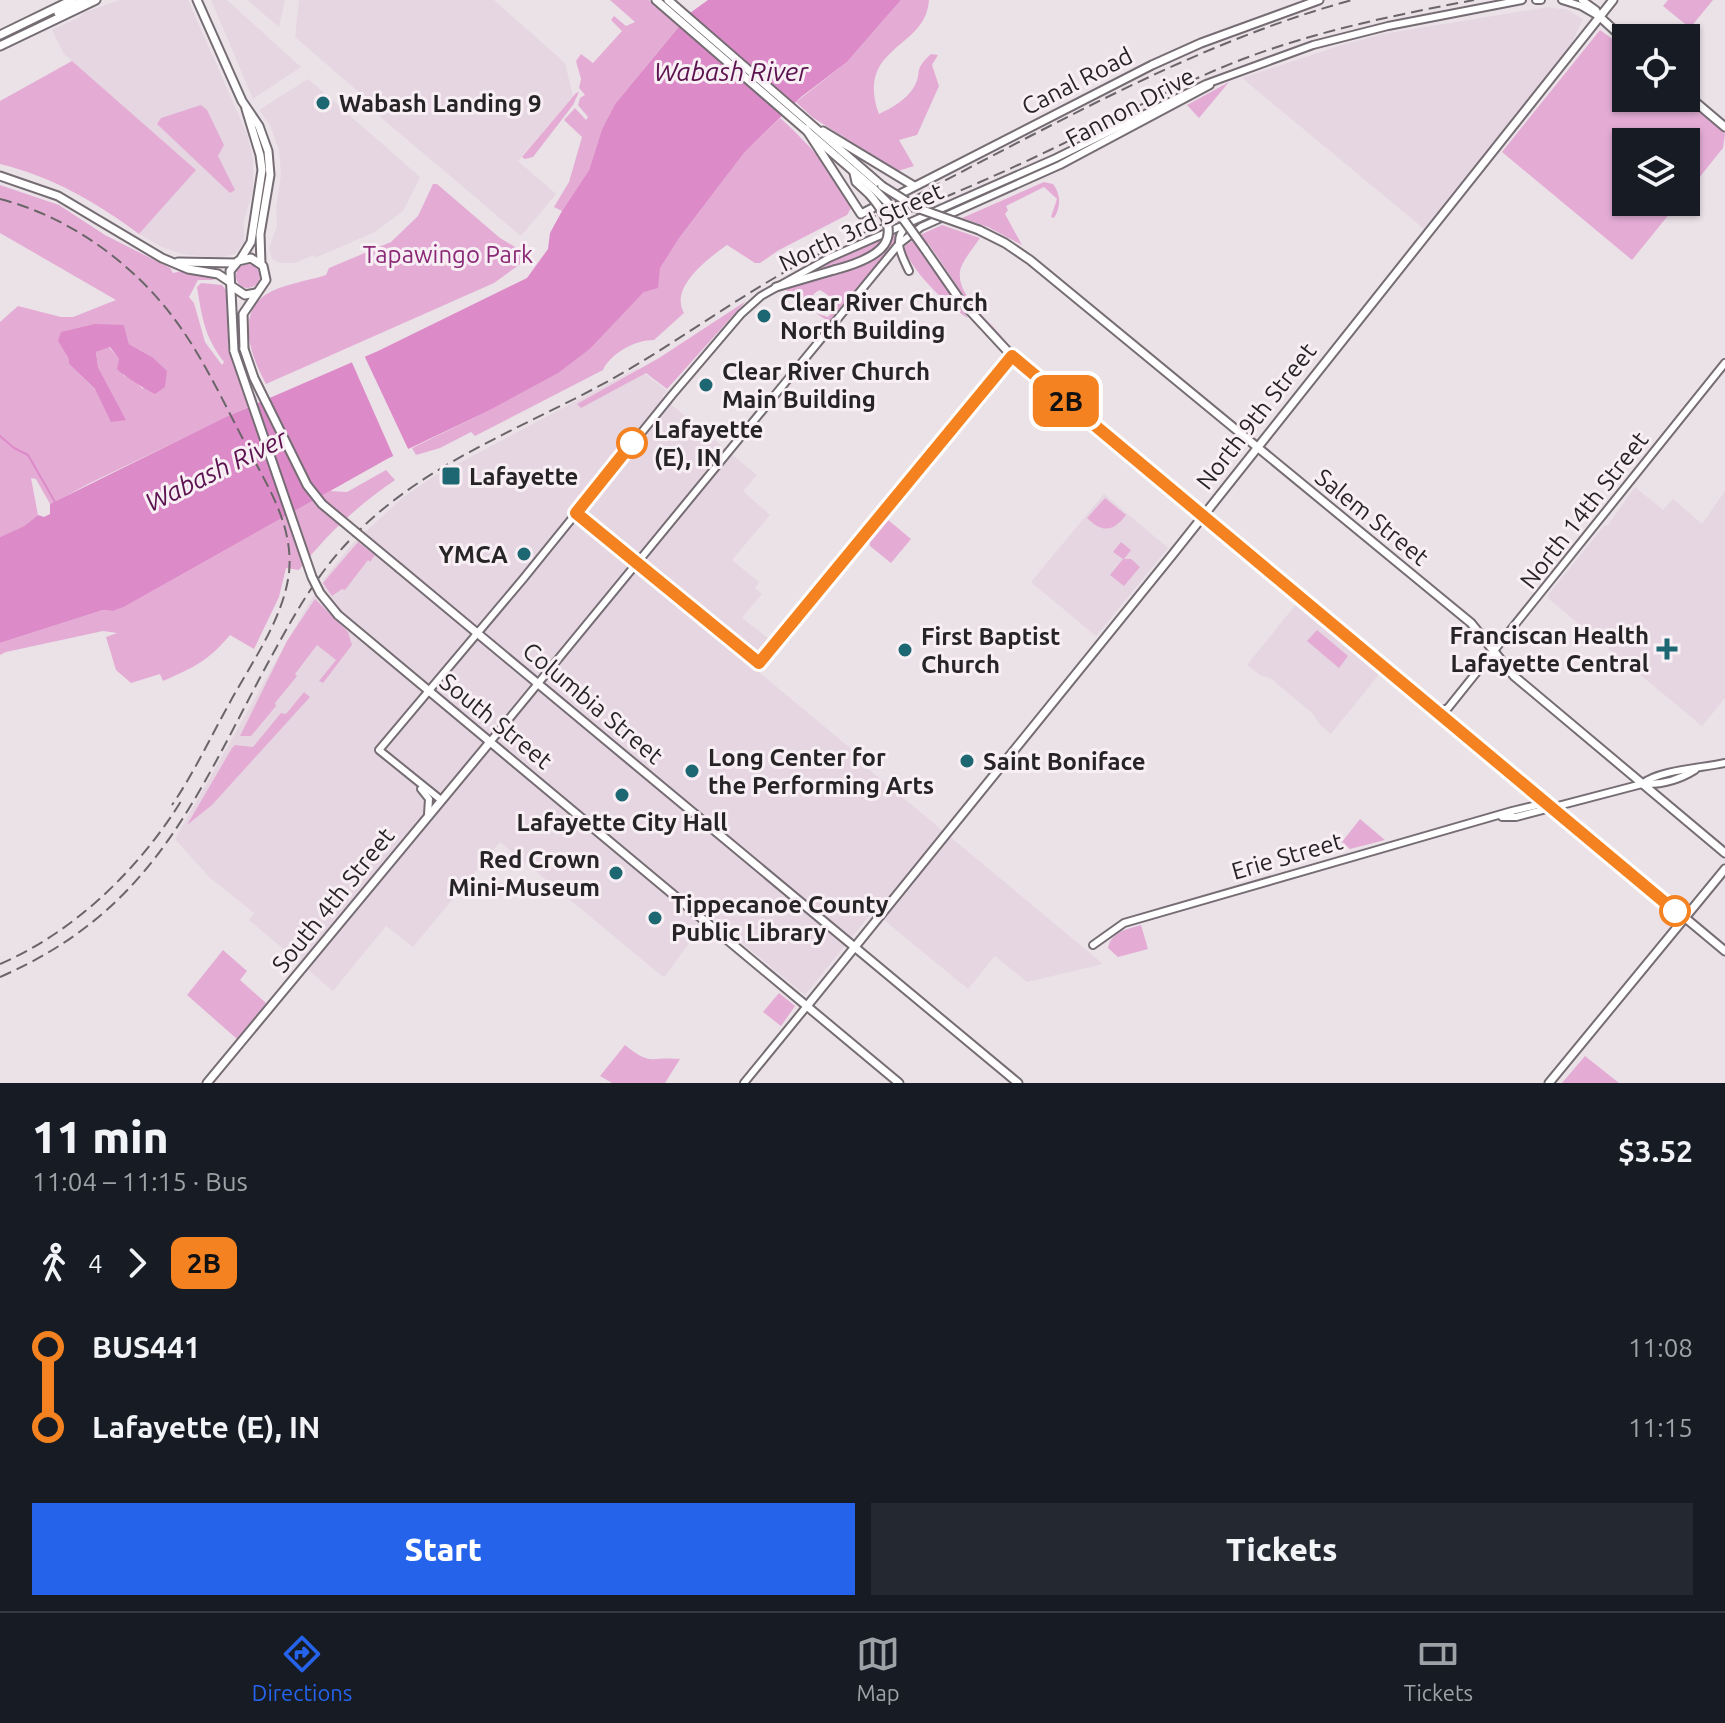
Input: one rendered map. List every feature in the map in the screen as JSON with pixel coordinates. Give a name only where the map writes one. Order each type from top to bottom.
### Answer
[{"type":"main road","points":[[0,35],[72,0]]},
{"type":"main road","points":[[56,19],[58,13],[84,0]]},
{"type":"main road","points":[[0,46],[96,0]]},
{"type":"main road","points":[[200,0],[246,109],[260,155],[262,181],[251,242],[230,271],[231,284]]},
{"type":"main road","points":[[656,0],[809,127],[901,216],[960,300],[1004,349],[1725,951]]},
{"type":"main road","points":[[668,0],[798,114],[853,171],[856,182],[875,190],[887,222],[883,245],[868,260],[776,287]]},
{"type":"main road","name":"Canal Road","points":[[820,138],[861,214],[1152,65],[1201,43],[1319,0]]},
{"type":"main road","name":"North 9th Street","points":[[807,1006],[1613,0]]},
{"type":"main road","points":[[1600,17],[1612,28]]},
{"type":"main road","points":[[1700,106],[1725,127]]},
{"type":"main road","points":[[0,176],[58,196],[149,252],[188,269],[218,274],[241,293],[256,293],[266,280],[261,264],[260,234],[270,164],[262,133],[246,109]]},
{"type":"main road","points":[[820,138],[914,186]]},
{"type":"main road","name":"Salem Street","points":[[875,190],[979,230],[1030,260],[1471,623],[1514,676],[1725,853]]},
{"type":"main road","points":[[176,262],[251,258],[261,264]]},
{"type":"main road","name":"South Street","points":[[231,284],[234,351],[312,577],[320,593],[338,615],[899,1083]]},
{"type":"main road","name":"Columbia Street","points":[[256,293],[243,314],[244,349],[254,378],[307,485],[329,509],[1018,1083]]},
{"type":"main road","name":"South 4th Street","points":[[207,1083],[490,742]]},
{"type":"main road","points":[[1549,1083],[1725,869]]},
{"type":"street","name":"Fannon Drive","points":[[1058,162],[1216,81],[1258,63],[1388,26],[1522,0]]},
{"type":"street","points":[[1562,0],[1600,17]]},
{"type":"street","points":[[1582,0],[1600,17]]},
{"type":"street","points":[[490,742],[899,244],[921,227],[1058,162]]},
{"type":"street","name":"North 3rd Street","points":[[415,779],[379,750],[750,304],[829,258],[1058,162]]},
{"type":"street","points":[[909,271],[899,244],[901,231],[912,222]]},
{"type":"street","name":"North 14th Street","points":[[1438,712],[1448,708],[1495,651],[1725,363]]},
{"type":"street","name":"Erie Street","points":[[1093,945],[1124,923],[1250,885],[1537,805],[1553,807],[1642,784],[1648,778],[1725,763]]},
{"type":"street","points":[[415,779],[441,800]]},
{"type":"street","points":[[415,779],[429,799],[426,818]]},
{"type":"street","points":[[744,1083],[807,1006]]},
{"type":"shaded area","points":[[119,0],[188,0],[247,134],[253,159],[253,191],[244,220],[244,242],[235,254],[218,258],[183,254],[139,234],[196,170],[64,54],[52,30],[83,13]]},
{"type":"shaded area","points":[[211,0],[227,0],[301,67],[253,99]]},
{"type":"shaded area","points":[[247,0],[285,0],[279,27]]},
{"type":"shaded area","points":[[299,0],[494,0],[565,63],[573,96],[518,161],[556,194],[521,236],[364,103],[361,94],[295,37]]},
{"type":"shaded area","points":[[1548,7],[1568,10],[1583,19],[1569,49],[1424,229],[1242,78],[1383,34]]},
{"type":"shaded area","points":[[308,79],[420,177],[403,211],[375,232],[315,258],[314,255],[295,263],[280,263],[272,259],[269,248],[277,226],[281,174],[279,150],[270,125],[259,110]]},
{"type":"shaded area","points":[[638,368],[667,391],[662,397],[757,475],[743,491],[770,515],[732,560],[759,582],[755,588],[762,594],[742,618],[769,639],[749,664],[868,763],[866,767],[1103,964],[1027,982],[995,956],[968,989],[873,911],[805,995],[709,916],[662,976],[500,842],[413,947],[386,926],[333,991],[249,920],[254,913],[209,877],[175,839],[305,610],[352,544],[402,498],[433,477]]},
{"type":"shaded area","name":"Franciscan Health Lafayette Central","points":[[1635,487],[1663,510],[1673,499],[1702,524],[1725,491],[1725,698],[1702,726],[1549,599],[1548,595],[1608,525]]},
{"type":"shaded area","points":[[1104,494],[1168,548],[1096,636],[1031,582]]},
{"type":"shaded area","points":[[1297,603],[1380,673],[1331,734],[1313,714],[1270,678],[1247,665]]},
{"type":"green space","points":[[610,0],[649,0],[679,26],[615,104],[602,129],[589,170],[562,211],[554,207],[569,182],[582,137],[564,120],[575,108],[586,120],[588,117],[578,105],[585,95],[579,88],[581,79],[576,61],[581,54],[593,63],[622,31],[611,20],[614,16],[626,26],[635,22]]},
{"type":"green space","points":[[901,0],[929,0],[925,16],[917,29],[883,61],[876,74],[874,91],[879,114],[899,103],[911,91],[922,64],[931,54],[938,55],[932,65],[939,86],[917,135],[899,140],[914,166],[898,171],[812,117],[796,102],[847,62]]},
{"type":"green space","points":[[1668,0],[1713,0],[1693,24],[1685,24],[1663,6]]},
{"type":"green space","points":[[1600,30],[1612,39],[1612,112],[1700,110],[1725,134],[1723,148],[1700,177],[1700,128],[1612,128],[1612,216],[1668,216],[1632,260],[1502,152]]},
{"type":"green space","points":[[72,61],[196,170],[139,234],[73,192],[38,176],[0,164],[0,101]]},
{"type":"green space","points":[[1229,82],[1199,118],[1187,105]]},
{"type":"green space","points":[[579,92],[573,105],[533,157],[522,157],[576,93]]},
{"type":"green space","points":[[201,105],[207,110],[224,145],[218,156],[235,190],[230,193],[157,124],[161,118]]},
{"type":"green space","points":[[780,118],[830,171],[851,208],[847,215],[760,263],[727,245],[686,283],[681,303],[684,313],[654,340],[624,349],[603,370],[475,436],[471,432],[440,448],[416,455],[412,448],[486,412],[591,348],[644,292],[680,237],[744,153]]},
{"type":"green space","points":[[1044,182],[1053,184],[1058,192],[1059,205],[1054,218],[1051,217],[1057,199],[1044,187],[1006,206],[1008,210],[1005,214],[1022,245],[988,227],[962,218]]},
{"type":"green space","name":"Tapawingo Park","points":[[433,184],[437,184],[500,238],[527,254],[523,262],[494,283],[266,384],[249,338],[248,326],[256,304],[272,291],[326,275],[329,268],[391,242],[418,216]]},
{"type":"green space","points":[[0,185],[59,205],[105,235],[170,268],[173,273],[182,271],[215,277],[213,280],[198,280],[189,297],[194,303],[205,342],[222,365],[224,362],[205,326],[197,287],[201,283],[222,285],[228,293],[228,345],[248,407],[50,504],[36,479],[31,478],[38,515],[24,526],[0,537],[0,322],[18,306],[73,317],[116,300],[0,233]],"holes":[[[124,325],[129,344],[152,357],[143,389],[132,378],[124,376],[119,359],[109,347],[96,352],[98,367],[125,419],[69,364],[68,357]]]},
{"type":"green space","points":[[942,225],[980,238],[962,265],[962,286],[976,308],[1007,344],[976,314],[928,243],[919,249],[968,318],[932,288],[908,258],[905,246]]},
{"type":"green space","points":[[896,234],[895,243],[830,320],[816,313],[828,317],[837,306],[837,301],[820,290],[807,306],[786,290],[786,287],[846,271],[843,263],[811,270]]},
{"type":"green space","points":[[248,264],[256,268],[260,276],[256,284],[248,288],[240,284],[236,276],[240,268]]},
{"type":"green space","points":[[746,301],[667,389],[646,373],[581,408],[577,404],[659,358]]},
{"type":"green space","points":[[386,470],[395,480],[343,521],[299,570],[286,568],[279,597],[254,649],[230,635],[208,657],[184,672],[163,681],[160,674],[131,683],[116,670],[106,637],[117,633],[103,631],[0,655],[0,643],[103,610],[113,611],[124,607],[330,491],[347,492]]},
{"type":"green space","points":[[1105,498],[1126,515],[1117,525],[1103,528],[1087,518]]},
{"type":"green space","points":[[887,519],[911,539],[891,563],[870,546],[869,540]]},
{"type":"green space","points":[[358,542],[375,555],[345,590],[332,596],[323,583]]},
{"type":"green space","points":[[1121,542],[1131,550],[1124,559],[1131,559],[1140,567],[1124,586],[1110,575],[1123,559],[1113,552]]},
{"type":"green space","points":[[315,599],[348,632],[352,645],[323,683],[319,681],[336,660],[317,645],[275,703],[276,706],[251,736],[240,736],[287,641]]},
{"type":"green space","points":[[1317,630],[1348,656],[1339,668],[1307,641]]},
{"type":"green space","points":[[304,692],[310,697],[212,805],[187,825],[232,748],[235,745],[253,747],[281,713],[286,714]]},
{"type":"green space","points":[[1360,819],[1385,840],[1350,849],[1342,842]]},
{"type":"green space","points":[[1141,925],[1148,949],[1118,957],[1108,948],[1116,935]]},
{"type":"green space","points":[[223,950],[247,971],[240,980],[266,1003],[237,1039],[187,995]]},
{"type":"green space","points":[[779,993],[795,1006],[781,1026],[763,1012]]},
{"type":"green space","points":[[625,1045],[646,1058],[680,1059],[665,1083],[612,1083],[600,1076]]},
{"type":"green space","points":[[1585,1056],[1619,1083],[1562,1083]]},
{"type":"water","name":"Wabash River","points":[[708,0],[901,0],[847,62],[801,97],[744,153],[660,268],[658,288],[644,292],[591,348],[558,373],[486,412],[387,459],[124,607],[113,611],[103,610],[0,643],[0,537],[24,526],[38,515],[44,517],[50,514],[50,504],[226,417],[378,351],[527,278],[548,249],[550,233],[589,170],[602,129],[615,104],[690,13]]},
{"type":"water","points":[[95,324],[124,325],[129,344],[152,357],[167,371],[165,387],[155,394],[117,369],[119,359],[110,347],[96,352],[98,367],[126,420],[111,422],[95,389],[69,364],[58,341],[61,332]]},
{"type":"pier","points":[[363,353],[410,453],[395,460],[350,358]]},
{"type":"waterway","points":[[0,436],[28,455],[55,502]]},
{"type":"railway","points":[[865,221],[1164,70],[1226,43],[1352,0]]},
{"type":"railway","points":[[0,977],[51,951],[94,921],[130,887],[161,850],[188,810],[312,588],[348,542],[376,515],[439,469],[612,379],[805,261],[1018,165],[1185,83],[1299,40],[1474,0]]},
{"type":"railway","points":[[0,199],[54,219],[104,249],[166,308],[208,372],[283,521],[289,573],[280,608],[265,641],[172,805]]},
{"type":"railway","points":[[0,964],[54,934],[104,895],[147,849],[183,798]]},
{"type":"bus line","name":"2B","points":[[632,443],[576,513],[759,663],[1012,356],[1675,911]]},
{"type":"place","name":"Wabash Landing 9","points":[[323,103]]},
{"type":"place","name":"Clear River Church North Building","points":[[764,316]]},
{"type":"place","name":"Clear River Church Main Building","points":[[706,385]]},
{"type":"place","name":"Lafayette (E), IN","points":[[632,443]]},
{"type":"place","name":"Lafayette","points":[[451,476]]},
{"type":"place","name":"YMCA","points":[[524,554]]},
{"type":"place","name":"Franciscan Health Lafayette Central","points":[[1667,649]]},
{"type":"place","name":"First Baptist Church","points":[[905,650]]},
{"type":"place","name":"Saint Boniface","points":[[967,761]]},
{"type":"place","name":"Long Center for the Performing Arts","points":[[692,771]]},
{"type":"place","name":"Lafayette City Hall","points":[[622,795]]},
{"type":"place","name":"Red Crown Mini-Museum","points":[[616,873]]},
{"type":"place","name":"Tippecanoe County Public Library","points":[[655,918]]}]
